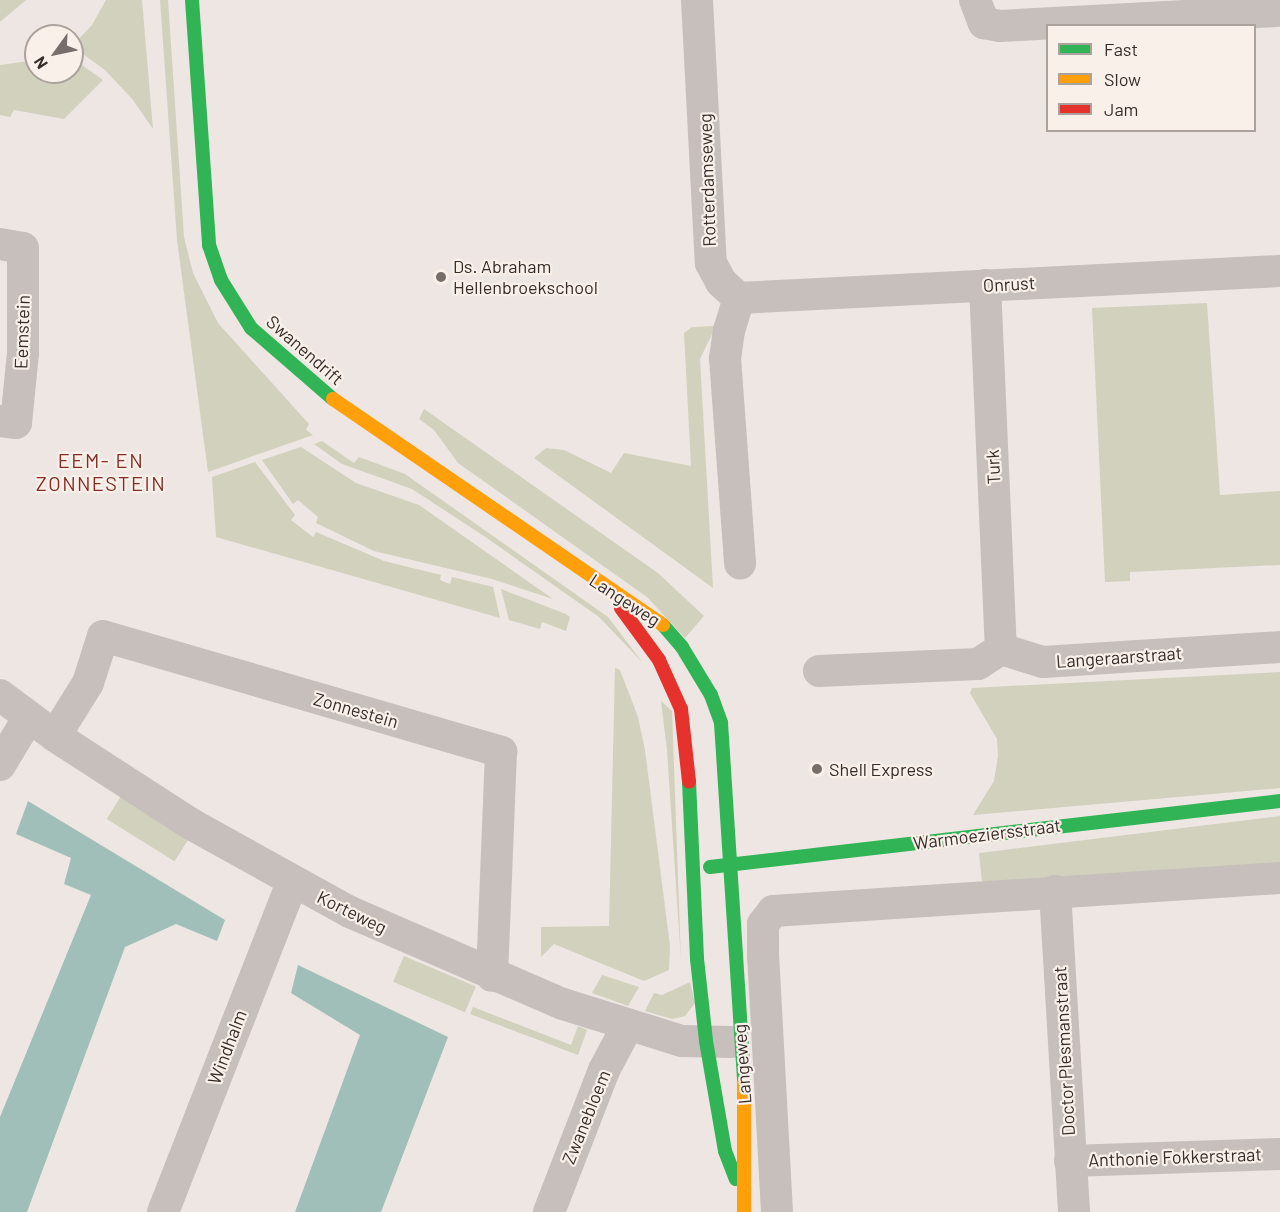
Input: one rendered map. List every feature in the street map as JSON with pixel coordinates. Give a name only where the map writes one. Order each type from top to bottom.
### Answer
[{"type":"main road","name":"Swanendrift","points":[[192,0],[209,245],[221,280],[241,314],[263,342],[357,417],[585,574]]},
{"type":"main road","name":"Langeweg","points":[[585,574],[660,621],[682,647],[711,695],[721,723],[746,1150],[743,1205]]},
{"type":"main road","name":"Langeweg","points":[[585,574],[632,619],[673,687],[687,750],[697,959],[706,1041],[725,1152],[743,1205]]},
{"type":"main road","name":"Warmoeziersstraat","points":[[694,868],[1280,801]]},
{"type":"street","name":"Rotterdamseweg","points":[[697,0],[711,263],[721,282],[739,298]]},
{"type":"street","points":[[975,0],[984,23],[1000,26],[1280,11]]},
{"type":"street","name":"Eemstein","points":[[0,244],[23,248],[23,353],[16,423],[0,421]]},
{"type":"street","name":"Onrust","points":[[739,298],[1280,271]]},
{"type":"street","name":"Turk","points":[[985,285],[1001,649]]},
{"type":"street","points":[[739,298],[729,330],[725,358],[740,563]]},
{"type":"street","name":"Zonnestein","points":[[55,736],[88,683],[103,636],[501,753],[492,976]]},
{"type":"street","name":"Langeraarstraat","points":[[1001,649],[1043,662],[1280,647]]},
{"type":"street","points":[[819,672],[978,664],[1001,649]]},
{"type":"street","name":"Korteweg","points":[[0,694],[55,736],[191,824],[292,882],[492,976],[628,1025],[682,1041],[741,1042]]},
{"type":"street","points":[[0,765],[29,717]]},
{"type":"street","points":[[1055,891],[1280,878]]},
{"type":"street","name":"Windhalm","points":[[163,1212],[292,882]]},
{"type":"street","name":"Langeweg","points":[[777,1212],[763,924],[772,911],[1055,891]]},
{"type":"street","name":"Doctor Plesmanstraat","points":[[1055,891],[1074,1212]]},
{"type":"street","name":"Zwanebloem","points":[[549,1212],[603,1070],[628,1025]]},
{"type":"street","name":"Anthonie Fokkerstraat","points":[[1070,1161],[1280,1154]]},
{"type":"green space","points":[[0,0],[26,0],[0,22]]},
{"type":"green space","points":[[106,0],[142,0],[153,129],[133,100],[105,70],[84,55],[84,33],[92,25]]},
{"type":"green space","points":[[160,0],[168,0],[184,237],[193,273],[218,323],[309,424],[306,430],[313,435],[208,472],[177,240]]},
{"type":"green space","points":[[24,62],[24,84],[84,84],[84,67],[103,80],[64,119],[14,110],[10,117],[0,115],[0,65]]},
{"type":"green space","points":[[1207,303],[1220,495],[1280,491],[1280,565],[1130,572],[1130,581],[1105,582],[1092,308]]},
{"type":"green space","points":[[716,326],[700,359],[713,588],[534,458],[546,448],[564,450],[611,473],[624,453],[691,466],[684,333],[692,327]]},
{"type":"green space","points":[[424,409],[658,573],[704,616],[685,638],[647,597],[458,463],[434,430],[419,419]]},
{"type":"green space","points":[[322,441],[354,463],[359,457],[405,474],[608,617],[642,662],[599,617],[484,536],[412,489],[342,464],[314,444]]},
{"type":"green space","points":[[301,447],[356,483],[419,505],[553,599],[492,579],[374,551],[316,523],[318,517],[298,500],[293,504],[262,460]]},
{"type":"green space","points":[[255,462],[295,515],[291,520],[313,537],[316,532],[384,561],[441,575],[440,580],[450,584],[452,577],[493,587],[500,618],[216,537],[212,477]]},
{"type":"green space","points":[[501,589],[566,614],[570,617],[566,631],[542,622],[540,629],[509,620]]},
{"type":"green space","points":[[615,668],[620,670],[638,717],[645,750],[670,946],[669,970],[644,981],[554,944],[541,957],[541,927],[609,926]]},
{"type":"green space","points":[[1280,672],[1280,788],[973,815],[994,781],[998,756],[997,739],[970,693],[972,688]]},
{"type":"green space","points":[[661,701],[672,711],[681,961],[667,750]]},
{"type":"green space","points":[[121,796],[189,838],[175,861],[107,819]]},
{"type":"green space","points":[[1280,816],[1280,865],[982,883],[979,853]]},
{"type":"green space","points":[[404,956],[476,986],[465,1012],[393,982]]},
{"type":"green space","points":[[602,975],[639,987],[628,1006],[592,993]]},
{"type":"green space","points":[[690,982],[695,1003],[685,1016],[672,1019],[645,1011],[654,993],[662,995]]},
{"type":"green space","points":[[473,1007],[571,1045],[578,1026],[587,1030],[578,1055],[470,1014]]},
{"type":"water","points":[[28,801],[225,920],[217,941],[176,924],[125,947],[27,1212],[0,1212],[0,1117],[91,895],[64,884],[71,858],[16,834]]},
{"type":"water","points":[[298,965],[448,1037],[381,1212],[295,1212],[360,1035],[291,993]]},
{"type":"traffic: fast","points":[[192,0],[209,245],[221,280],[251,328],[333,399]]},
{"type":"traffic: fast","points":[[663,625],[682,647],[711,695],[721,723],[744,1083]]},
{"type":"traffic: fast","points":[[689,782],[697,959],[706,1041],[725,1151],[736,1179]]},
{"type":"traffic: fast","points":[[710,867],[1280,801]]},
{"type":"traffic: slow","points":[[333,399],[663,625]]},
{"type":"traffic: slow","points":[[744,1083],[744,1212]]},
{"type":"traffic: jam","points":[[621,608],[659,660],[681,709],[689,782]]},
{"type":"place","name":"Ds. Abraham Hellenbroekschool","points":[[441,277]]},
{"type":"place","name":"Shell Express","points":[[817,769]]},
{"type":"district","name":"EEM- EN ZONNESTEIN","points":[[101,472]]}]
